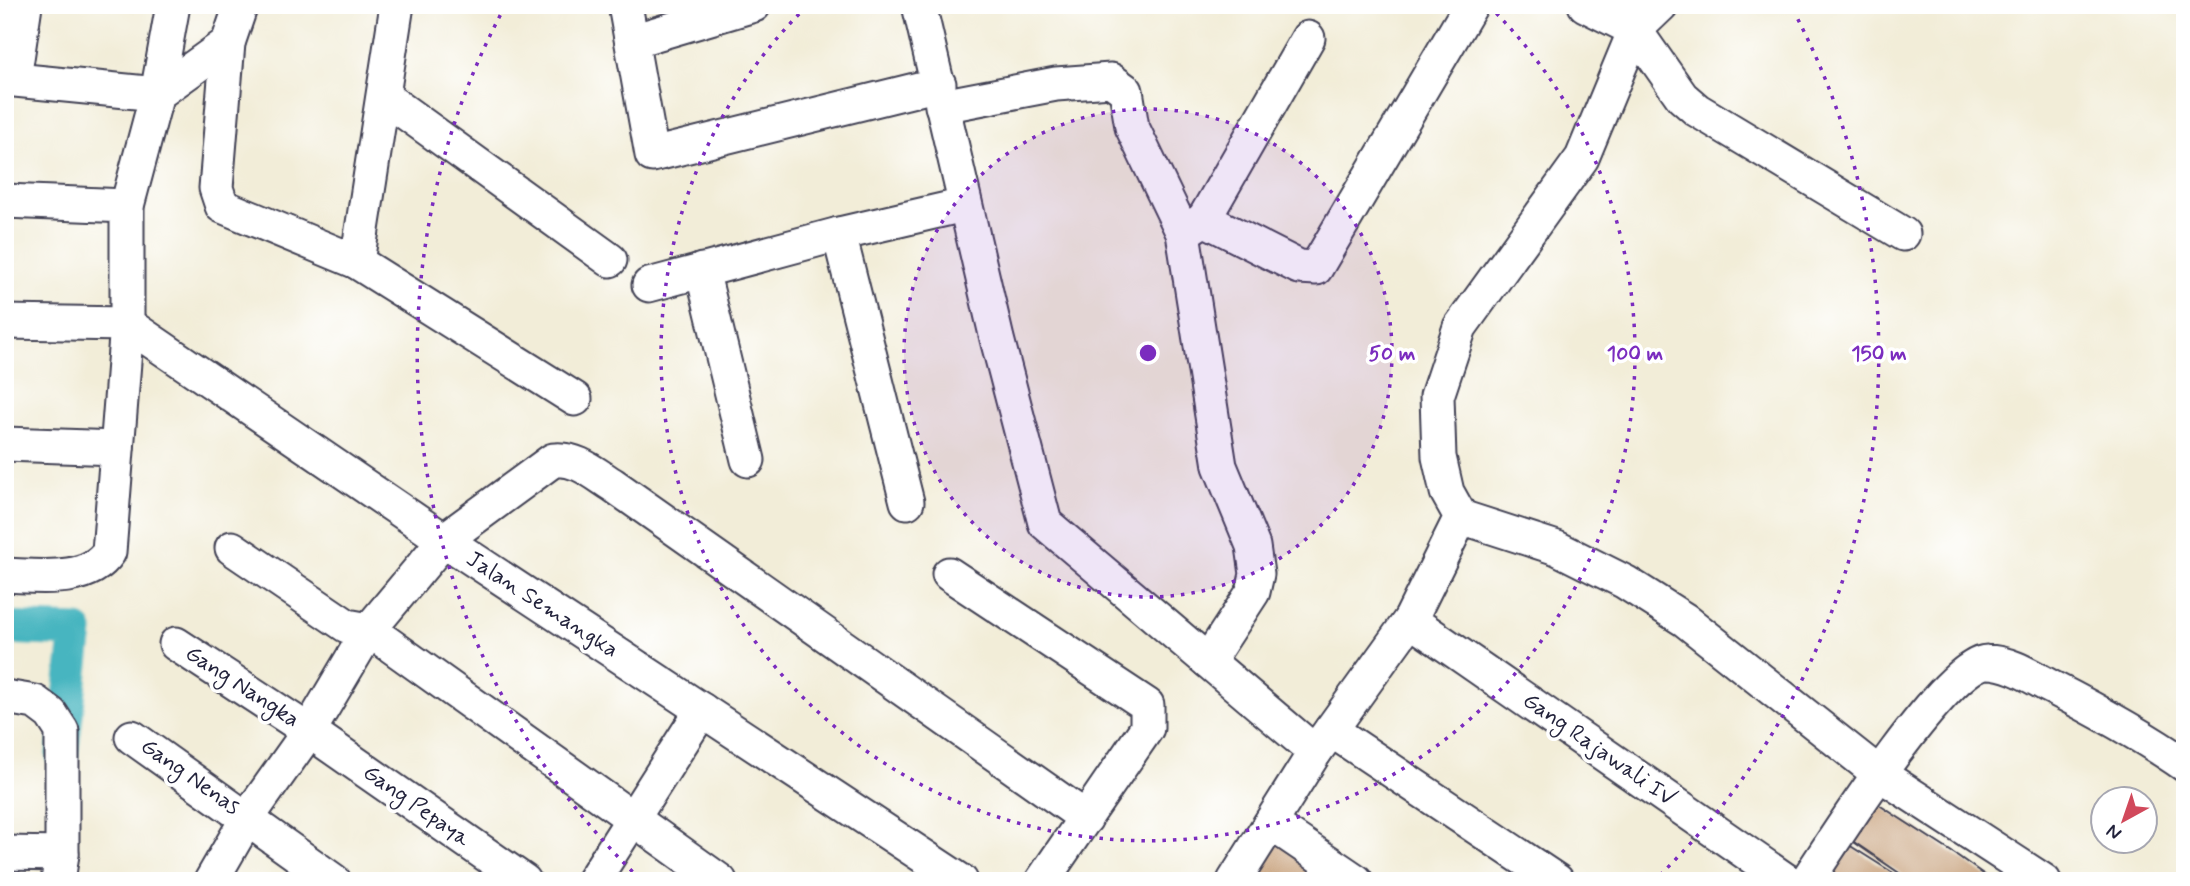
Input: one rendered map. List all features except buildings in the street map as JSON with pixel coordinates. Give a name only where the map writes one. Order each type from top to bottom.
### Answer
[{"type":"street","points":[[25,5],[10,79],[158,93],[228,43]]},
{"type":"street","points":[[5,575],[61,577],[90,569],[104,560],[109,552],[127,324],[127,206],[158,93],[173,5]]},
{"type":"street","points":[[241,5],[228,43],[216,188],[222,206],[357,262],[575,399]]},
{"type":"street","points":[[357,262],[397,5]]},
{"type":"street","points":[[625,5],[652,155],[940,95],[1111,80],[1121,85],[1126,91],[1132,127],[1194,226],[1220,466],[1253,546],[1257,574],[1252,592],[1208,661]]},
{"type":"street","points":[[632,41],[754,5]]},
{"type":"street","points":[[919,5],[964,205],[1045,523],[1208,661],[1323,741],[1557,881]]},
{"type":"street","points":[[1194,226],[1299,267],[1316,268],[1471,5]]},
{"type":"street","points":[[1585,5],[1634,30],[1682,97],[1697,110],[1903,233]]},
{"type":"street","points":[[1661,5],[1634,30],[1582,158],[1460,327],[1437,396],[1439,457],[1447,492],[1461,517],[1557,548],[1625,582],[1685,620],[1878,773],[2044,881]]},
{"type":"street","points":[[1194,226],[1308,38]]},
{"type":"street","points":[[384,97],[610,260]]},
{"type":"street","points":[[5,201],[127,206]]},
{"type":"street","points":[[649,285],[839,234],[964,205]]},
{"type":"street","points":[[839,234],[907,502]]},
{"type":"street","points":[[702,270],[748,460]]},
{"type":"street","points":[[5,322],[127,324]]},
{"type":"street","name":"Jalan Semangka","points":[[127,324],[444,541],[961,881]]},
{"type":"street","points":[[5,444],[117,448]]},
{"type":"street","points":[[211,881],[248,817],[309,731],[369,630],[444,541],[554,460],[576,461],[1086,818]]},
{"type":"street","points":[[1234,881],[1323,741],[1410,620],[1461,517]]},
{"type":"street","points":[[232,548],[347,626],[369,630],[720,881]]},
{"type":"street","points":[[949,574],[1147,705],[1147,728],[1042,881]]},
{"type":"street","name":"Gang Rajawali IV","points":[[1410,620],[1787,881]]},
{"type":"street","name":"Gang Nangka","points":[[176,644],[309,731]]},
{"type":"street","points":[[1807,881],[1878,773],[1963,671],[1985,661],[2010,666],[2132,728],[2185,765]]},
{"type":"street","points":[[5,697],[35,702],[51,714],[62,732],[60,867],[5,853]]},
{"type":"street","points":[[593,881],[702,710]]},
{"type":"street","name":"Gang Pepaya","points":[[309,731],[524,881]]},
{"type":"street","name":"Gang Nenas","points":[[132,737],[248,817],[334,881]]},
{"type":"street","points":[[1272,824],[1356,881]]},
{"type":"waterway","points":[[5,628],[77,631],[62,755]]}]
